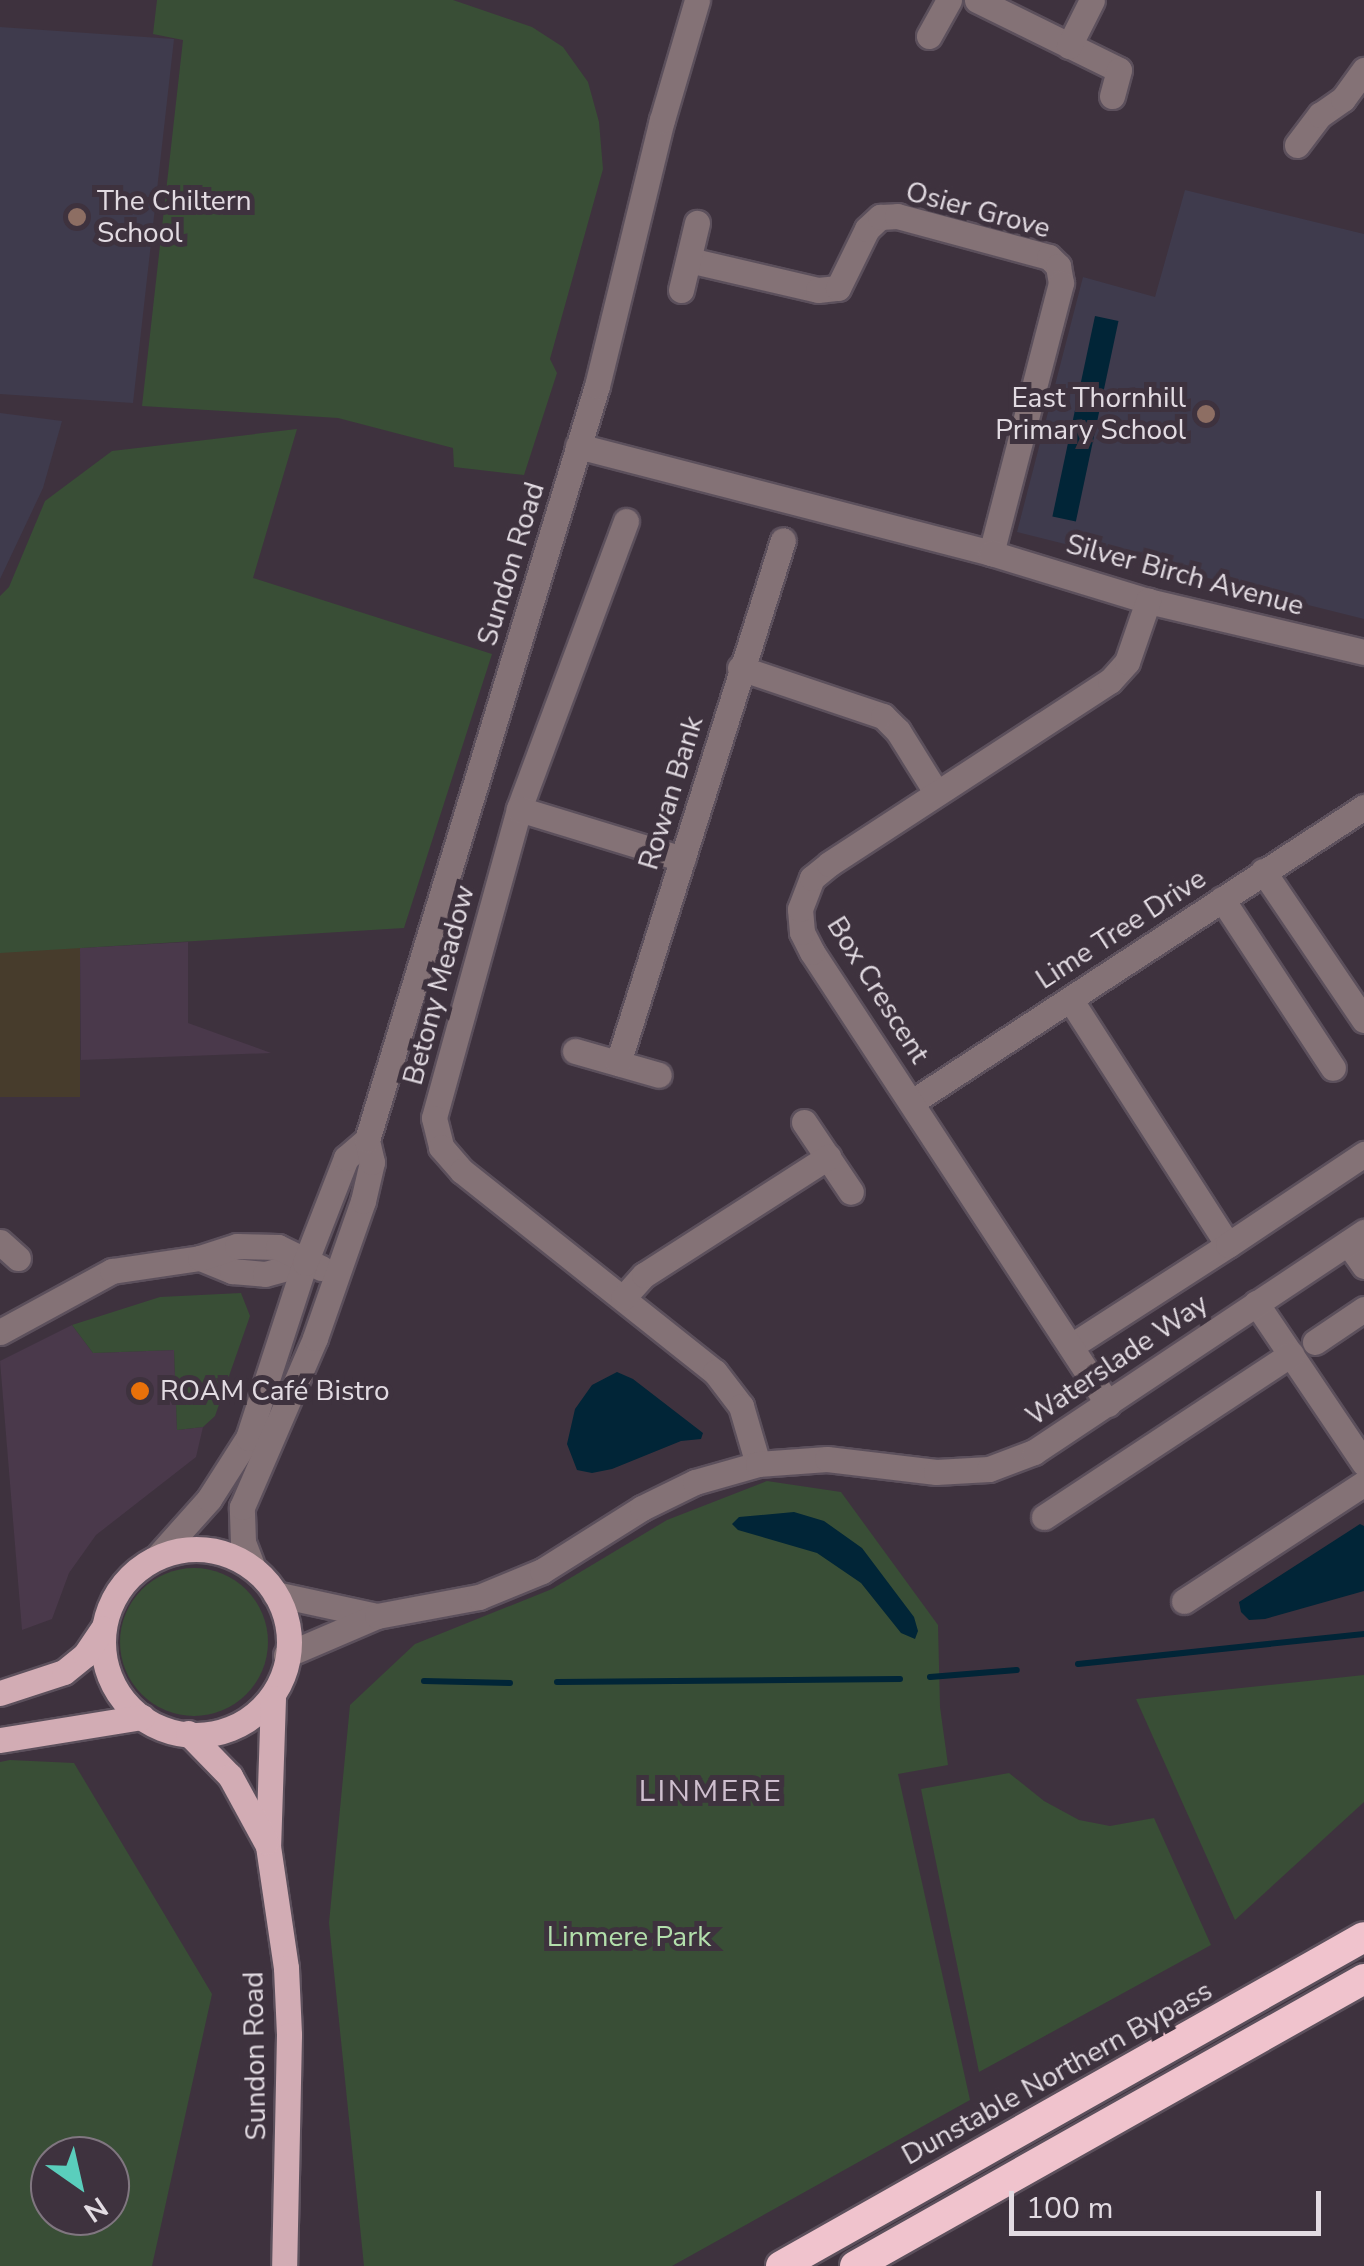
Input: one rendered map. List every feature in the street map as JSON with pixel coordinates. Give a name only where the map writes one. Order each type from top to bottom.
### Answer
[{"type":"highway","name":"Dunstable Northern Bypass","points":[[781,2266],[1364,1937]]},
{"type":"highway","points":[[855,2266],[1364,1980]]},
{"type":"main road","points":[[0,1693],[64,1672],[85,1654],[103,1628],[122,1584],[159,1555],[198,1548],[250,1563],[275,1594],[284,1617],[286,1655],[273,1698],[254,1717],[232,1729],[188,1733],[142,1717],[128,1707],[110,1678],[103,1628]]},
{"type":"main road","name":"Sundon Road","points":[[273,1698],[268,1846],[286,1968],[289,2035],[284,2266]]},
{"type":"main road","points":[[0,1740],[142,1717]]},
{"type":"main road","name":"Sundon Road","points":[[188,1733],[230,1776],[268,1846]]},
{"type":"street","name":"Sundon Road","points":[[250,1563],[244,1542],[242,1506],[271,1446],[338,1273],[366,1188],[372,1162],[367,1140],[578,446],[697,0]]},
{"type":"street","points":[[929,36],[949,0]]},
{"type":"street","points":[[977,0],[1119,70],[1112,96]]},
{"type":"street","points":[[1068,46],[1092,0]]},
{"type":"street","points":[[1297,145],[1320,115],[1343,99],[1364,70]]},
{"type":"street","name":"Osier Grove","points":[[688,260],[818,290],[838,288],[866,229],[880,217],[897,216],[1049,257],[1058,266],[1061,283],[991,553]]},
{"type":"street","points":[[681,290],[696,223]]},
{"type":"street","name":"Silver Birch Avenue","points":[[578,446],[823,511],[881,512],[907,518],[934,539],[1148,601],[1364,652]]},
{"type":"street","name":"Betony Meadow","points":[[626,521],[519,809],[434,1118],[441,1148],[462,1171],[722,1381],[751,1428],[758,1464]]},
{"type":"street","name":"Rowan Bank","points":[[618,1063],[783,540]]},
{"type":"street","name":"Box Crescent","points":[[1108,1404],[812,952],[802,932],[800,909],[812,878],[828,864],[1110,681],[1127,662],[1148,601]]},
{"type":"street","points":[[740,668],[882,716],[898,732],[936,792]]},
{"type":"street","name":"Lime Tree Drive","points":[[912,1102],[1364,806]]},
{"type":"street","points":[[519,809],[682,858]]},
{"type":"street","points":[[1263,871],[1364,1020]]},
{"type":"street","points":[[1222,898],[1333,1068]]},
{"type":"street","points":[[1070,999],[1228,1246]]},
{"type":"street","points":[[575,1051],[659,1076]]},
{"type":"street","points":[[804,1122],[851,1192]]},
{"type":"street","name":"Sundon Road","points":[[159,1555],[209,1499],[248,1438],[305,1263],[346,1158],[367,1140]]},
{"type":"street","points":[[1070,1346],[1364,1154]]},
{"type":"street","points":[[624,1298],[644,1276],[828,1157]]},
{"type":"street","points":[[1356,1238],[1364,1266]]},
{"type":"street","name":"Waterslade Way","points":[[286,1655],[376,1616],[479,1597],[542,1572],[642,1508],[695,1482],[758,1464],[827,1458],[936,1472],[989,1469],[1034,1452],[1356,1238]]},
{"type":"street","points":[[0,1332],[112,1271],[200,1258],[232,1272],[265,1274],[305,1263],[338,1273]]},
{"type":"street","points":[[1256,1302],[1364,1463]]},
{"type":"street","points":[[1314,1342],[1364,1309]]},
{"type":"street","points":[[1044,1517],[1291,1354]]},
{"type":"street","points":[[1184,1601],[1364,1482]]},
{"type":"street","name":"Waterslade Way","points":[[275,1594],[376,1616]]},
{"type":"shaded area","name":"The Chiltern School","points":[[0,27],[174,39],[133,403],[0,394]]},
{"type":"shaded area","name":"East Thornhill Primary School","points":[[1185,190],[1364,234],[1364,619],[1017,532],[1083,277],[1155,297]]},
{"type":"shaded area","points":[[0,413],[62,421],[43,488],[0,579]]},
{"type":"shaded area","points":[[188,942],[188,1023],[271,1053],[81,1060],[80,948]]},
{"type":"shaded area","points":[[0,948],[80,948],[80,1097],[0,1097]]},
{"type":"shaded area","points":[[72,1325],[93,1353],[174,1350],[177,1430],[203,1427],[196,1457],[96,1535],[69,1573],[52,1619],[22,1630],[0,1361]]},
{"type":"green space","points":[[157,0],[453,0],[532,27],[563,47],[588,82],[599,122],[603,169],[550,359],[557,373],[524,475],[454,467],[453,448],[338,418],[142,406],[183,40],[153,34]]},
{"type":"green space","points":[[297,429],[253,578],[492,654],[404,928],[0,953],[0,596],[9,587],[45,501],[112,451]]},
{"type":"green space","points":[[241,1293],[250,1316],[215,1416],[203,1427],[177,1430],[174,1350],[93,1353],[72,1325],[160,1297]]},
{"type":"green space","name":"Linmere Park","points":[[767,1481],[841,1492],[938,1625],[940,1707],[948,1765],[898,1774],[970,2100],[672,2266],[364,2266],[329,1923],[350,1705],[415,1644],[552,1589],[667,1520]]},
{"type":"green space","points":[[194,1568],[222,1574],[246,1590],[262,1614],[268,1642],[262,1670],[246,1694],[222,1710],[194,1716],[166,1710],[142,1694],[126,1670],[120,1642],[126,1614],[142,1590],[166,1574]]},
{"type":"green space","points":[[1364,1675],[1364,1802],[1235,1920],[1136,1699]]},
{"type":"green space","points":[[0,1762],[74,1763],[212,1994],[152,2266],[0,2266]]},
{"type":"green space","points":[[1009,1773],[1044,1801],[1079,1820],[1110,1826],[1154,1818],[1211,1945],[979,2072],[921,1789]]},
{"type":"water","points":[[1095,316],[1118,321],[1076,522],[1052,517]]},
{"type":"water","points":[[617,1372],[633,1379],[703,1433],[701,1439],[681,1441],[612,1469],[592,1473],[577,1470],[567,1444],[575,1409],[592,1385]]},
{"type":"water","points":[[794,1512],[824,1521],[862,1548],[914,1617],[918,1631],[915,1639],[901,1633],[861,1583],[817,1553],[738,1530],[732,1524],[739,1517]]},
{"type":"water","points":[[1360,1524],[1364,1526],[1364,1591],[1265,1619],[1249,1620],[1241,1612],[1239,1602]]},
{"type":"waterway","points":[[1078,1664],[1364,1634]]},
{"type":"waterway","points":[[930,1677],[1017,1670]]},
{"type":"waterway","points":[[557,1682],[900,1679]]},
{"type":"waterway","points":[[424,1681],[510,1683]]},
{"type":"place","name":"The Chiltern School","points":[[77,217]]},
{"type":"place","name":"East Thornhill Primary School","points":[[1206,414]]},
{"type":"place","name":"ROAM Café Bistro","points":[[140,1391]]},
{"type":"district","name":"LINMERE","points":[[711,1792]]}]
